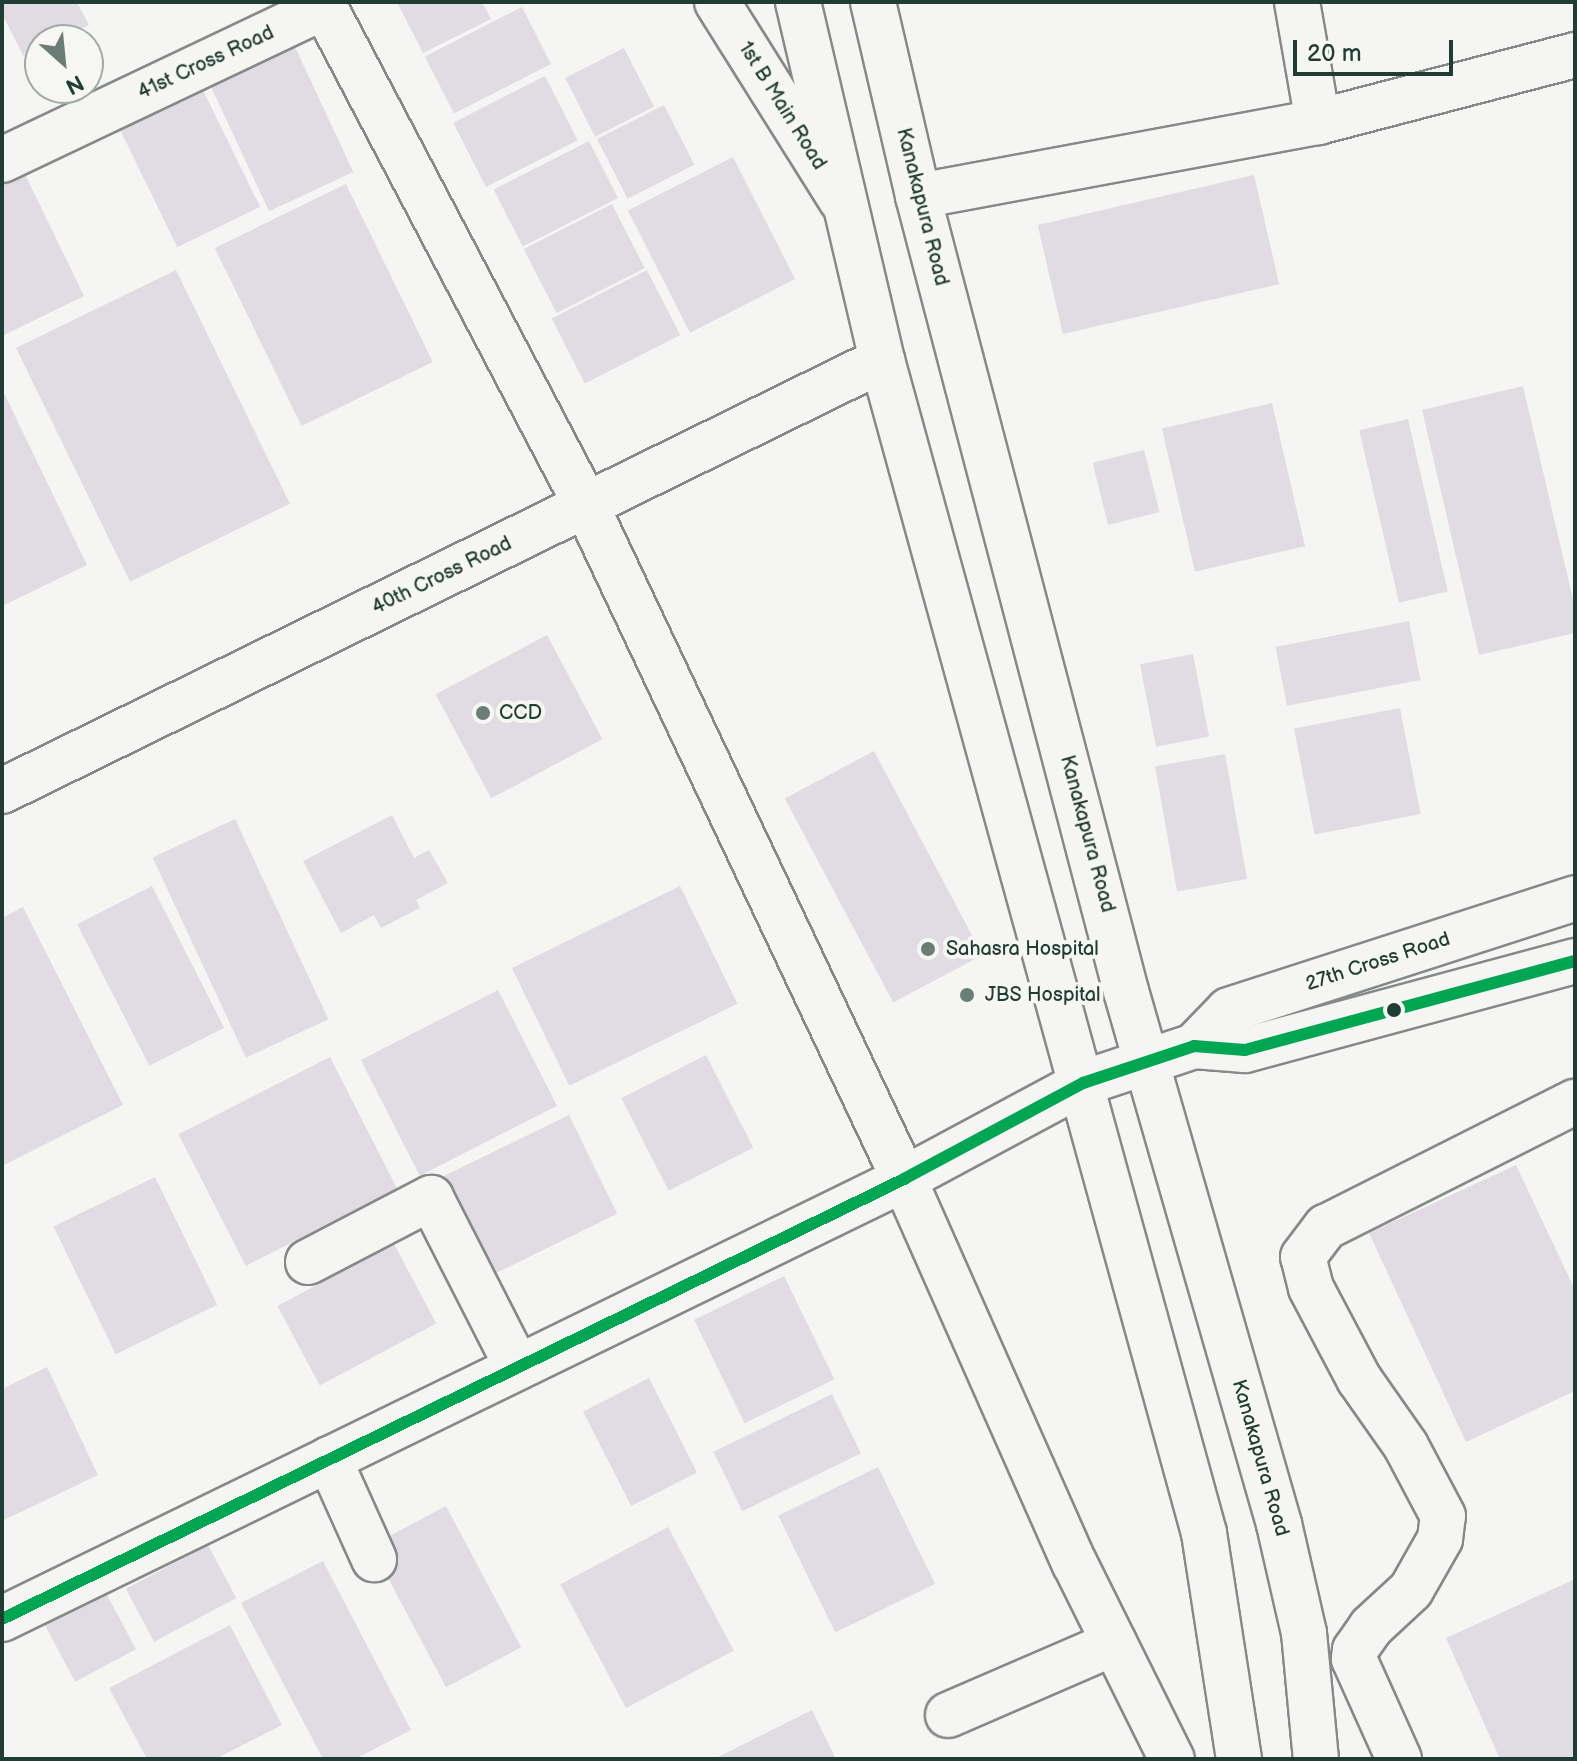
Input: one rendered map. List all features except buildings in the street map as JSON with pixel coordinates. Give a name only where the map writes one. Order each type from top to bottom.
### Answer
[{"type":"street","name":"1st B Main Road","points":[[717,2],[847,209]]},
{"type":"street","points":[[798,2],[882,360],[1083,1083],[1204,1533],[1239,1759]]},
{"type":"street","name":"Kanakapura Road","points":[[873,2],[918,196],[1146,1062],[1279,1524],[1304,1633],[1316,1759]]},
{"type":"street","points":[[1297,2],[1318,122]]},
{"type":"street","points":[[323,4],[586,505],[904,1179],[1114,1643],[1172,1759]]},
{"type":"street","name":"41st Cross Road","points":[[2,160],[323,4]]},
{"type":"street","points":[[918,196],[1318,122],[1575,55]]},
{"type":"street","name":"40th Cross Road","points":[[2,791],[882,360]]},
{"type":"street","name":"27th Cross Road","points":[[1194,1046],[1229,1010],[1575,898]]},
{"type":"street","name":"27th Cross Road","points":[[2,1619],[904,1179],[1083,1083],[1194,1046],[1245,1050],[1575,961]]},
{"type":"street","points":[[1399,1759],[1354,1659],[1362,1638],[1417,1580],[1440,1539],[1443,1516],[1406,1446],[1359,1379],[1311,1288],[1303,1257],[1326,1227],[1575,1102]]},
{"type":"street","points":[[308,1262],[431,1198],[517,1367]]},
{"type":"street","points":[[329,1459],[374,1559]]},
{"type":"street","points":[[948,1715],[1114,1643]]},
{"type":"transit line","points":[[2,1619],[904,1179],[1083,1083],[1194,1046],[1245,1050],[1575,961]]},
{"type":"place","name":"CCD","points":[[483,713]]},
{"type":"place","name":"Sahasra Hospital","points":[[928,949]]},
{"type":"place","name":"JBS Hospital","points":[[967,995]]}]
